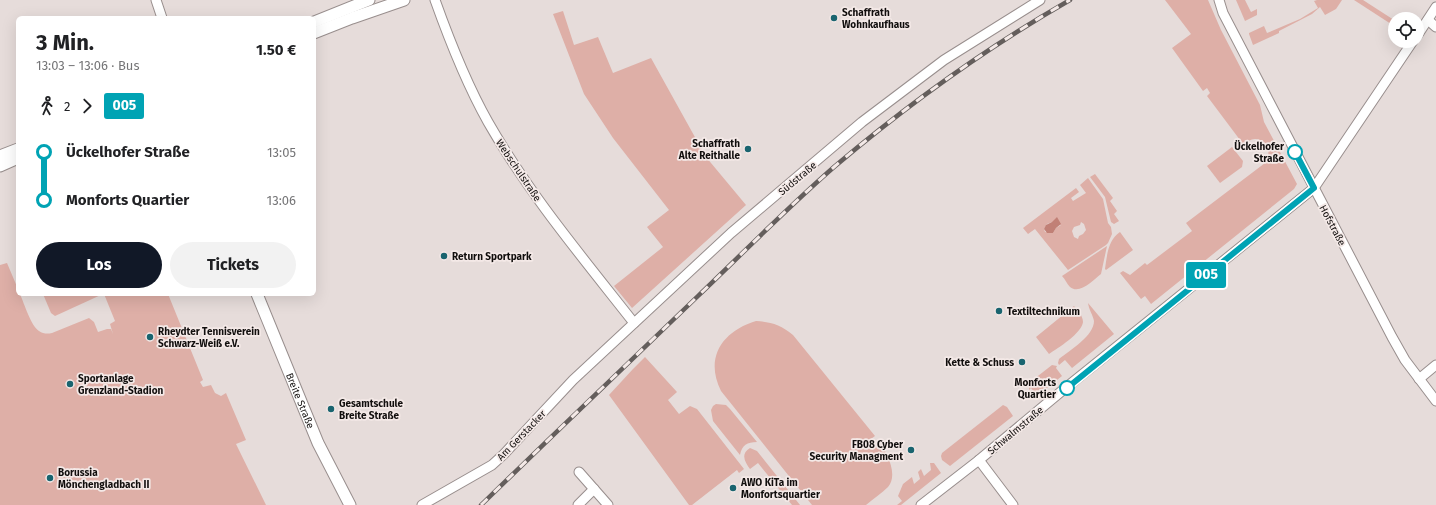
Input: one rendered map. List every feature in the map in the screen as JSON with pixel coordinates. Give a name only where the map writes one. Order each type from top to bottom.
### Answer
[{"type":"main road","points":[[316,32],[348,14],[368,0]]},
{"type":"main road","points":[[316,22],[404,0]]},
{"type":"main road","points":[[0,156],[16,150]]},
{"type":"main road","points":[[0,166],[16,159]]},
{"type":"main road","name":"Breite Straße","points":[[258,296],[318,443],[350,505]]},
{"type":"street","points":[[156,0],[161,16]]},
{"type":"street","name":"Webschulstraße","points":[[435,0],[465,79],[488,122],[525,182],[634,323]]},
{"type":"street","name":"Südstraße","points":[[573,380],[731,233],[862,122],[944,60],[1040,0]]},
{"type":"street","name":"Hofstraße","points":[[1219,0],[1223,13],[1395,343],[1405,360],[1436,401]]},
{"type":"street","points":[[1424,26],[1436,7]]},
{"type":"street","points":[[1428,20],[1436,27]]},
{"type":"street","points":[[1314,188],[1408,48]]},
{"type":"street","name":"Schwalmstraße","points":[[921,505],[979,460],[1063,390],[1314,188]]},
{"type":"street","points":[[1419,379],[1436,365]]},
{"type":"street","name":"Am Gerstacker","points":[[422,505],[492,465],[573,380]]},
{"type":"street","points":[[979,460],[1013,505]]},
{"type":"street","points":[[579,472],[608,505]]},
{"type":"street","points":[[578,505],[594,489]]},
{"type":"shaded area","points":[[1165,0],[1208,0],[1221,30],[1260,105],[1264,122],[1297,184],[1294,189],[1151,304],[1145,296],[1141,299],[1120,273],[1123,271],[1130,275],[1145,263],[1147,265],[1192,231],[1186,223],[1265,163],[1268,155],[1268,148],[1263,141],[1255,139],[1244,144],[1239,142],[1240,140],[1207,96],[1210,93],[1207,88],[1203,91],[1172,48],[1191,34]]},
{"type":"shaded area","points":[[1236,0],[1245,0],[1251,12],[1257,9],[1257,15],[1245,21]]},
{"type":"shaded area","points":[[1342,0],[1336,9],[1325,15],[1320,7],[1312,14],[1279,31],[1279,33],[1253,45],[1249,33],[1264,26],[1267,33],[1300,19],[1318,8],[1314,1]]},
{"type":"shaded area","points":[[1354,0],[1363,0],[1388,16],[1388,22]]},
{"type":"shaded area","points":[[563,11],[574,45],[598,37],[613,73],[651,58],[706,157],[746,205],[632,308],[614,286],[663,247],[647,227],[669,210],[613,138],[584,94],[553,14]]},
{"type":"shaded area","points":[[1232,147],[1243,161],[1242,167],[1220,183],[1207,166]]},
{"type":"shaded area","points":[[1095,174],[1113,198],[1110,201],[1117,211],[1114,214],[1119,221],[1114,224],[1111,222],[1105,197],[1090,177]]},
{"type":"shaded area","points":[[1088,178],[1103,199],[1112,234],[1106,245],[1068,270],[1035,229],[1028,234],[1023,228],[1076,188],[1079,192],[1071,198],[1073,201],[1086,193],[1080,185]],"holes":[[[1052,222],[1061,225],[1056,228],[1053,233],[1045,232],[1044,229],[1047,224]],[[1081,222],[1084,224],[1086,230],[1079,236],[1078,239],[1074,237],[1072,231],[1074,227],[1080,225]]]},
{"type":"shaded area","points":[[1057,217],[1061,224],[1053,233],[1047,233],[1044,229],[1046,225]]},
{"type":"shaded area","points":[[1120,232],[1133,250],[1106,270],[1106,258],[1109,248],[1113,239]]},
{"type":"shaded area","points":[[1107,246],[1101,274],[1082,288],[1074,289],[1070,287],[1062,276]]},
{"type":"shaded area","name":"Sportanlage Grenzland-Stadion","points":[[7,263],[16,284],[16,296],[21,296],[36,328],[47,334],[89,318],[94,322],[98,332],[111,329],[113,334],[110,324],[115,321],[105,296],[169,296],[203,380],[200,382],[203,387],[211,385],[215,393],[221,396],[226,393],[246,440],[236,444],[266,505],[0,505],[0,265]]},
{"type":"shaded area","points":[[44,296],[99,296],[55,316],[51,313]]},
{"type":"shaded area","points":[[1088,303],[1114,334],[1072,368],[1065,360],[1059,365],[1059,359],[1081,342],[1093,327],[1094,321]]},
{"type":"shaded area","points":[[1074,306],[1082,318],[1082,326],[1079,331],[1069,340],[1049,354],[1036,337]]},
{"type":"shaded area","points":[[756,321],[776,325],[793,335],[875,436],[868,441],[871,446],[878,440],[888,456],[892,469],[891,482],[886,489],[866,505],[812,505],[721,391],[716,379],[715,367],[716,357],[720,347],[734,331],[744,325]]},
{"type":"shaded area","points":[[645,357],[677,392],[668,400],[679,414],[690,406],[697,409],[744,469],[739,473],[737,470],[692,505],[689,505],[609,395]]},
{"type":"shaded area","points":[[1052,365],[1057,366],[1056,368],[1062,376],[1037,396],[1031,388],[1029,390],[1029,383]]},
{"type":"shaded area","points":[[716,404],[726,405],[757,442],[744,446],[740,455],[713,421],[711,410]]},
{"type":"shaded area","points":[[1003,405],[1007,407],[1013,416],[950,466],[942,460],[942,453]]},
{"type":"shaded area","points":[[750,448],[757,451],[800,505],[792,505],[758,463],[750,469],[745,461],[744,455]]},
{"type":"shaded area","points":[[930,463],[934,463],[941,473],[901,505],[897,505],[902,501],[898,496],[903,484],[912,477],[914,484],[920,479],[918,472],[921,469],[924,476],[931,470]]},
{"type":"railway","points":[[481,505],[782,214],[834,167],[948,78],[1039,18],[1070,0]]},
{"type":"bus line","name":"005","points":[[1067,388],[1314,188],[1295,152]]},
{"type":"place","name":"Schaffrath Wohnkaufhaus","points":[[834,18]]},
{"type":"place","name":"Schaffrath Alte Reithalle","points":[[748,149]]},
{"type":"place","name":"Ückelhofer Straße","points":[[1295,152]]},
{"type":"place","name":"Return Sportpark","points":[[444,256]]},
{"type":"place","name":"Textiltechnikum","points":[[999,311]]},
{"type":"place","name":"Rheydter Tennisverein Schwarz-Weiß e.V.","points":[[150,337]]},
{"type":"place","name":"Kette & Schuss","points":[[1022,362]]},
{"type":"place","name":"Sportanlage Grenzland-Stadion","points":[[70,384]]},
{"type":"place","name":"Monforts Quartier","points":[[1067,388]]},
{"type":"place","name":"Gesamtschule Breite Straße","points":[[331,409]]},
{"type":"place","name":"FB08 Cyber Security Managment","points":[[911,450]]},
{"type":"place","name":"Borussia Mönchengladbach II","points":[[50,478]]},
{"type":"place","name":"AWO KiTa im Monfortsquartier","points":[[733,488]]}]
